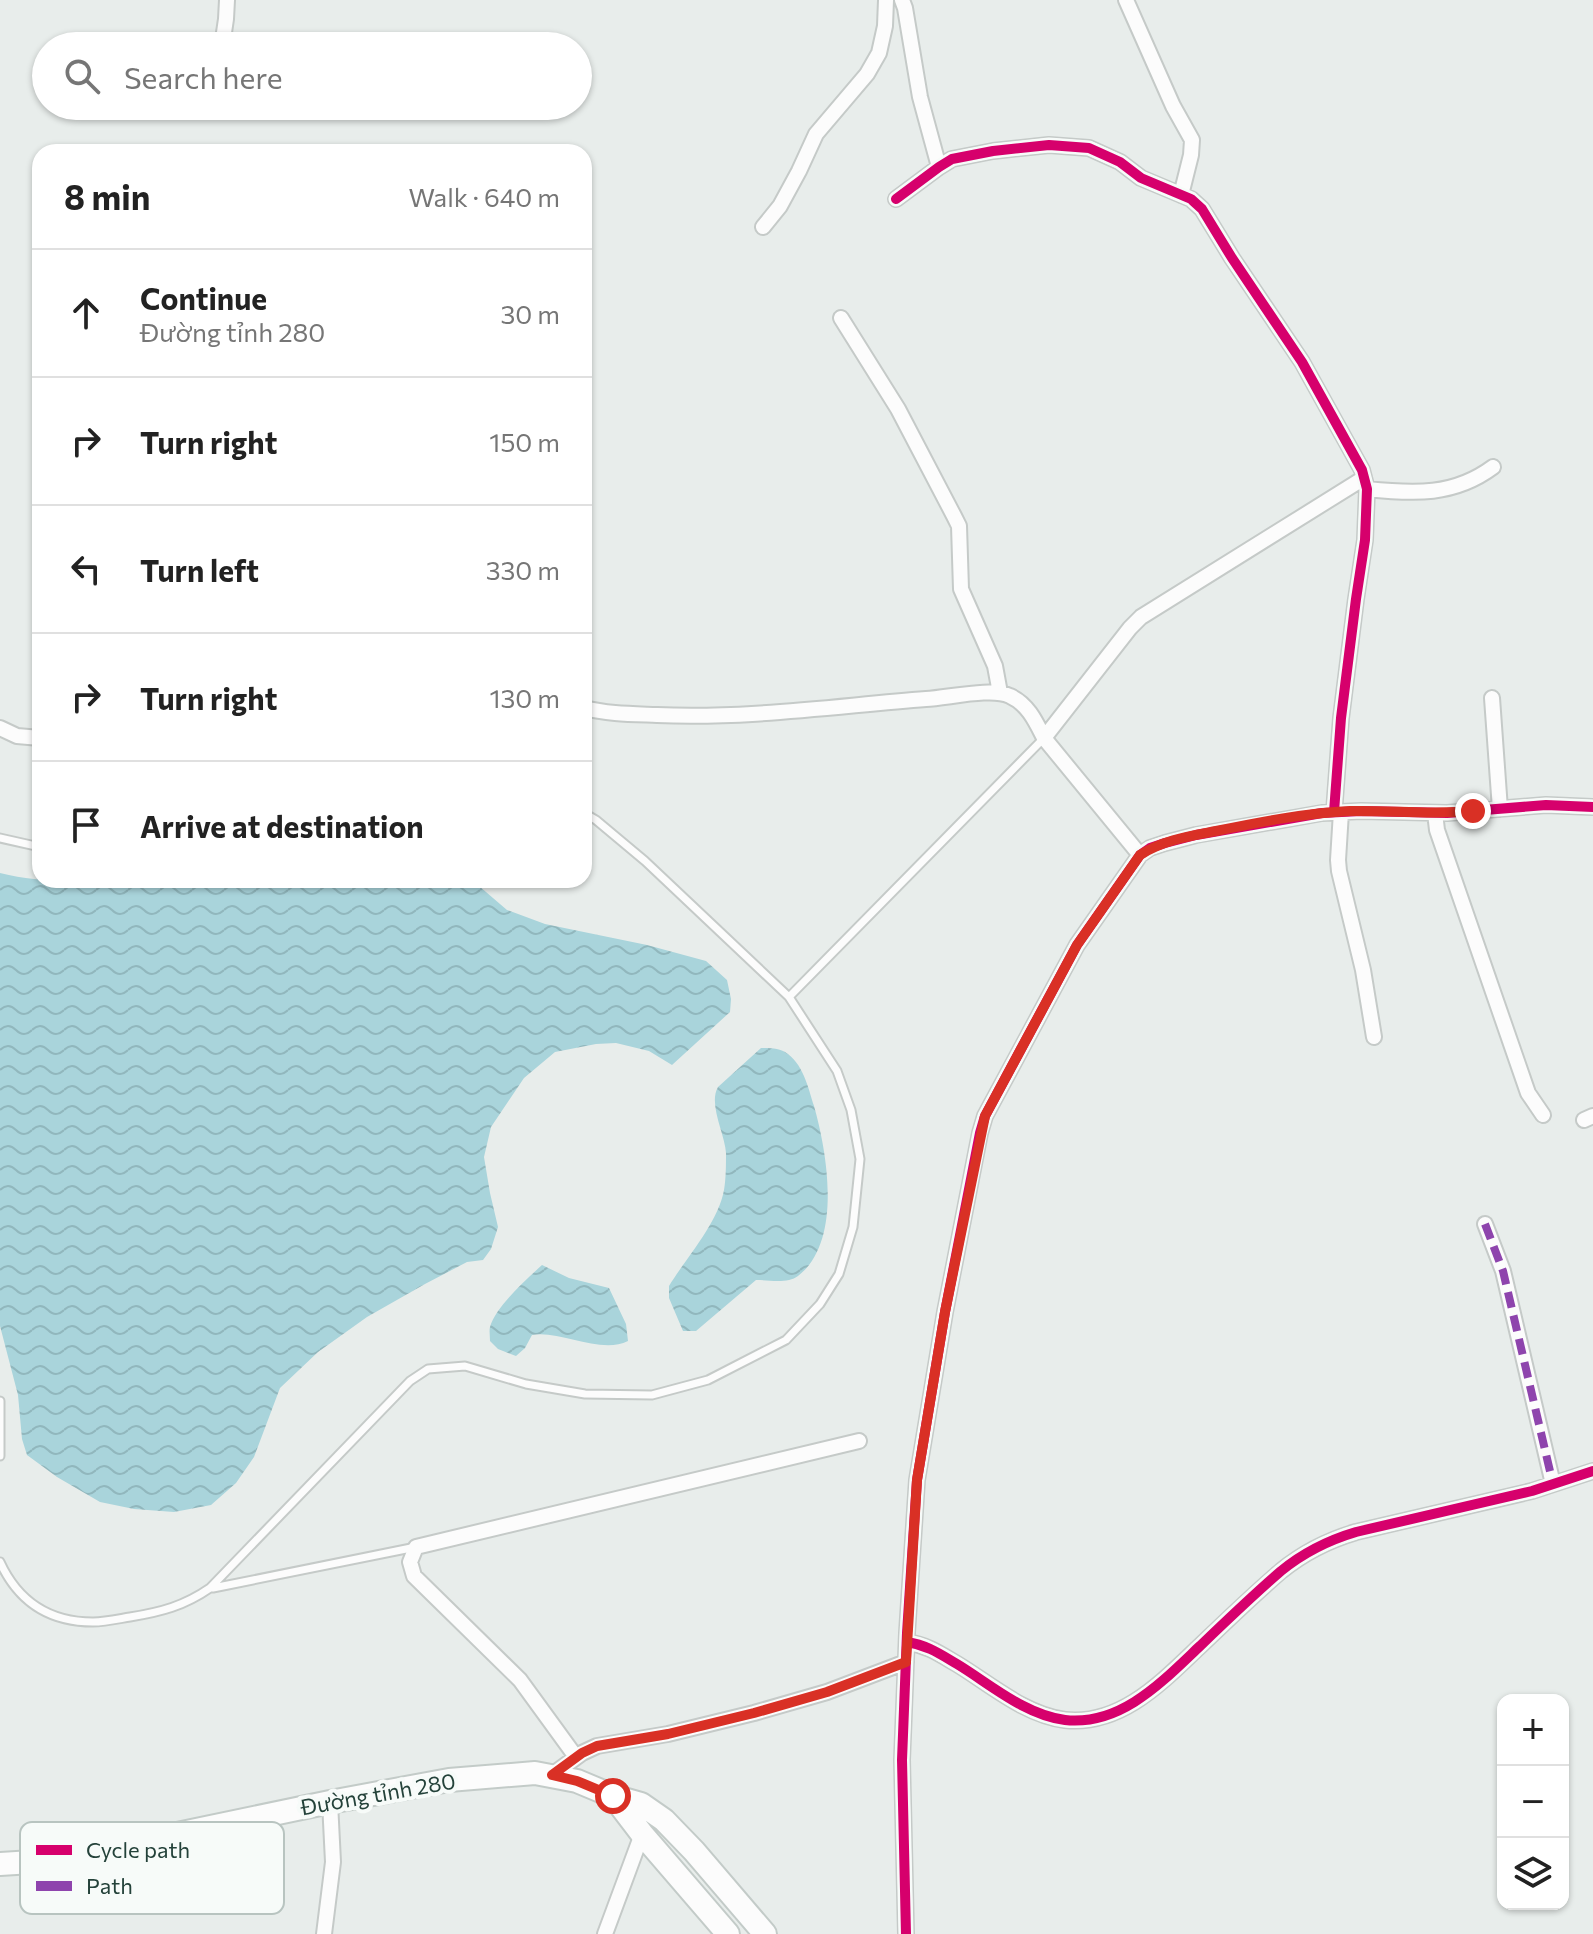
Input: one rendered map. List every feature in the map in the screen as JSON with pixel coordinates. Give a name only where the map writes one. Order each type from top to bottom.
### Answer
[{"type":"main road","name":"Đường tỉnh 280","points":[[234,1822],[449,1780],[535,1773],[552,1775],[641,1804],[664,1820],[765,1934]]},
{"type":"main road","points":[[613,1796],[728,1934]]},
{"type":"main road","name":"Đường tỉnh 280","points":[[0,1864],[20,1863]]},
{"type":"street","points":[[224,32],[227,0]]},
{"type":"street","points":[[763,227],[780,206],[816,134],[867,74],[879,53],[885,26],[886,0]]},
{"type":"street","points":[[902,0],[920,97],[939,167]]},
{"type":"street","points":[[1126,0],[1173,106],[1192,140],[1181,195]]},
{"type":"street","points":[[896,199],[952,159],[1049,145],[1089,148],[1120,162],[1141,178],[1191,199],[1202,209],[1302,362],[1362,470],[1366,484],[1365,540],[1341,718],[1338,860],[1363,970],[1374,1037]]},
{"type":"street","points":[[841,318],[898,409],[959,526],[961,589],[995,666],[1000,693]]},
{"type":"street","points":[[1044,738],[1141,617],[1366,484],[1407,493],[1448,489],[1476,480],[1493,467]]},
{"type":"street","points":[[592,709],[621,714],[704,716],[810,710],[990,691],[1000,693],[1024,706],[1044,738],[1140,855]]},
{"type":"street","points":[[1492,698],[1500,809]]},
{"type":"street","points":[[0,728],[17,736],[32,737]]},
{"type":"street","points":[[906,1934],[902,1760],[917,1480],[945,1312],[985,1116],[1077,945],[1140,855],[1165,843],[1234,827],[1338,812],[1435,813],[1546,805],[1593,807]]},
{"type":"street","points":[[1435,813],[1437,830],[1528,1093],[1543,1115]]},
{"type":"street","points":[[1485,1224],[1503,1271],[1553,1484]]},
{"type":"street","points":[[576,1757],[520,1680],[414,1576],[410,1562],[416,1547],[859,1441]]},
{"type":"street","points":[[907,1642],[930,1647],[1038,1713],[1065,1720],[1101,1718],[1135,1701],[1167,1679],[1282,1570],[1334,1538],[1532,1491],[1593,1471]]},
{"type":"street","points":[[552,1775],[597,1746],[668,1734],[754,1713],[827,1692],[906,1662]]},
{"type":"street","points":[[324,1934],[333,1862],[330,1802]]},
{"type":"street","points":[[605,1934],[642,1834]]},
{"type":"lane","points":[[789,997],[1044,738]]},
{"type":"lane","points":[[0,1562],[9,1582],[26,1600],[50,1615],[96,1622],[159,1612],[191,1601],[210,1588],[410,1381],[428,1369],[465,1366],[526,1384],[585,1394],[652,1395],[708,1380],[786,1340],[820,1304],[839,1274],[853,1227],[860,1159],[851,1110],[837,1071],[789,997],[645,861],[592,818]]},
{"type":"lane","points":[[0,838],[32,845]]},
{"type":"lane","points":[[0,1401],[0,1456]]},
{"type":"lane","points":[[210,1588],[416,1547]]},
{"type":"water","points":[[0,873],[32,879],[32,888],[481,888],[507,910],[545,924],[706,961],[727,980],[730,1012],[672,1065],[649,1051],[616,1043],[596,1044],[555,1052],[524,1078],[491,1127],[484,1157],[498,1227],[491,1249],[483,1260],[467,1262],[425,1284],[367,1317],[318,1352],[280,1388],[254,1457],[236,1483],[211,1505],[174,1512],[100,1502],[27,1455],[22,1439],[18,1395],[0,1326]]},
{"type":"water","points":[[761,1048],[779,1050],[791,1057],[801,1069],[809,1091],[827,1171],[826,1219],[821,1241],[812,1261],[798,1276],[784,1281],[756,1280],[696,1331],[683,1331],[669,1298],[669,1286],[715,1215],[725,1186],[726,1153],[715,1094],[718,1087]]},
{"type":"water","points":[[542,1265],[569,1278],[609,1288],[626,1324],[628,1341],[617,1345],[593,1344],[543,1334],[532,1335],[516,1356],[498,1349],[490,1341],[493,1319],[512,1294]]},
{"type":"marked path","points":[[1485,1224],[1503,1271],[1553,1484]]},
{"type":"cycle path","points":[[896,199],[952,159],[1049,145],[1089,148],[1120,162],[1141,178],[1191,199],[1202,209],[1302,362],[1362,470],[1367,489],[1365,540],[1341,718],[1334,812]]},
{"type":"cycle path","points":[[906,1934],[902,1760],[907,1633],[917,1480],[945,1312],[985,1116],[1077,945],[1140,855],[1165,843],[1322,813],[1447,813],[1546,805],[1593,807]]},
{"type":"cycle path","points":[[907,1642],[939,1653],[1008,1698],[1036,1712],[1065,1720],[1104,1716],[1122,1709],[1155,1687],[1281,1571],[1317,1548],[1356,1532],[1532,1491],[1593,1471]]},
{"type":"route","points":[[613,1796],[577,1781],[552,1775],[597,1746],[668,1734],[754,1713],[827,1692],[906,1662],[917,1480],[945,1312],[980,1133],[985,1116],[1077,945],[1140,855],[1150,848],[1196,835],[1322,813],[1473,811]]}]
